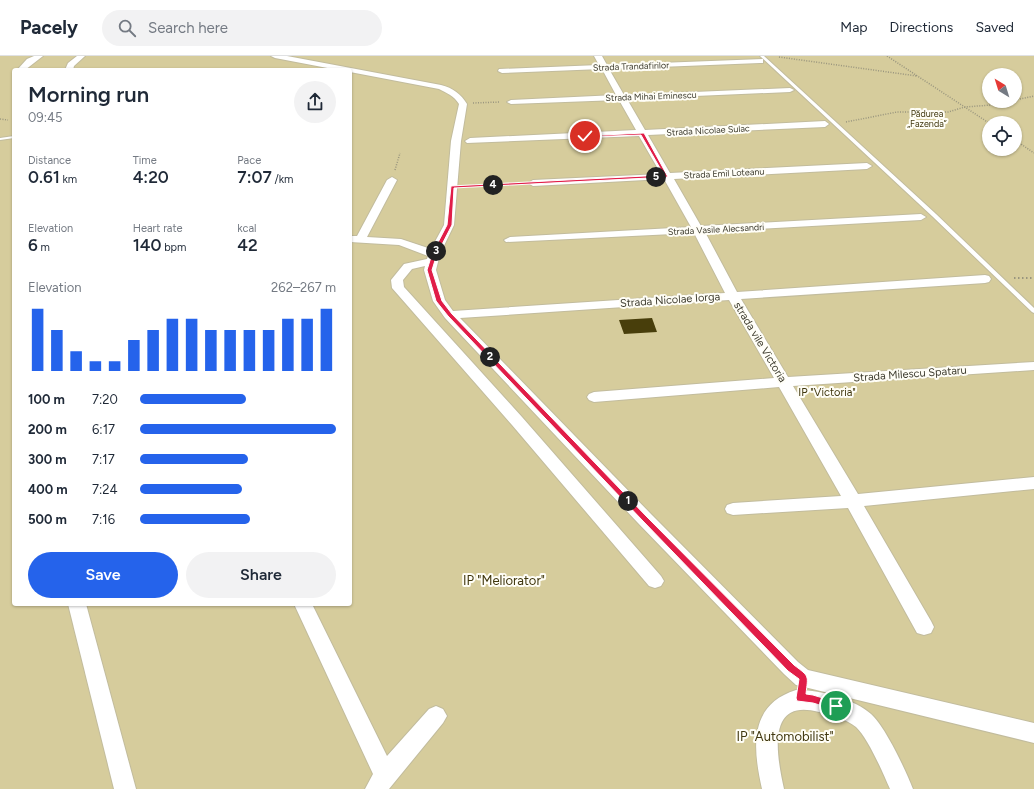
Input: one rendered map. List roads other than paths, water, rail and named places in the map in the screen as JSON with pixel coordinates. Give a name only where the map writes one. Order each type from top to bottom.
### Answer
[{"type":"street","points":[[23,68],[30,61],[39,56]]},
{"type":"street","points":[[70,68],[81,56]]},
{"type":"street","points":[[275,56],[339,68]]},
{"type":"street","name":"Strada Trandafirilor","points":[[502,71],[601,62],[761,59]]},
{"type":"street","name":"strada vile Victoria","points":[[601,62],[698,230],[733,296],[853,501],[924,627]]},
{"type":"street","points":[[352,70],[441,87],[456,94],[463,104],[456,141],[449,225],[433,257],[430,270],[439,301],[450,315],[644,518],[785,663],[802,688],[813,699],[836,706],[864,720],[889,760],[902,789]]},
{"type":"street","name":"Strada Mihai Eminescu","points":[[511,102],[790,90]]},
{"type":"street","name":"Strada Nicolae Sulac","points":[[470,141],[830,124]]},
{"type":"street","name":"Strada Emil Loteanu","points":[[533,183],[867,166]]},
{"type":"street","points":[[392,180],[355,239],[401,242],[433,257]]},
{"type":"street","name":"Strada Vasile Alecsandri","points":[[510,240],[921,216]]},
{"type":"street","points":[[433,257],[408,266],[397,280],[398,288],[655,581]]},
{"type":"street","name":"Strada Nicolae Iorga","points":[[450,315],[985,279]]},
{"type":"street","name":"Strada Milescu Spataru","points":[[594,397],[784,382],[1034,366]]},
{"type":"street","points":[[733,509],[853,501],[1034,483]]},
{"type":"street","points":[[78,606],[125,789]]},
{"type":"street","points":[[304,606],[380,782],[436,716]]},
{"type":"street","points":[[802,688],[1034,733]]},
{"type":"street","points":[[773,789],[769,769],[767,732],[777,712],[802,688]]},
{"type":"lane","points":[[761,59],[830,124],[934,215],[1034,310]]},
{"type":"lane","points":[[0,138],[12,137]]},
{"type":"park label","name":"Pădurea „Fazenda”","points":[[927,118]]},
{"type":"park label","name":"IP \"Victoria\"","points":[[827,392]]},
{"type":"park label","name":"IP \"Meliorator\"","points":[[504,580]]},
{"type":"park label","name":"IP \"Automobilist\"","points":[[785,736]]}]
